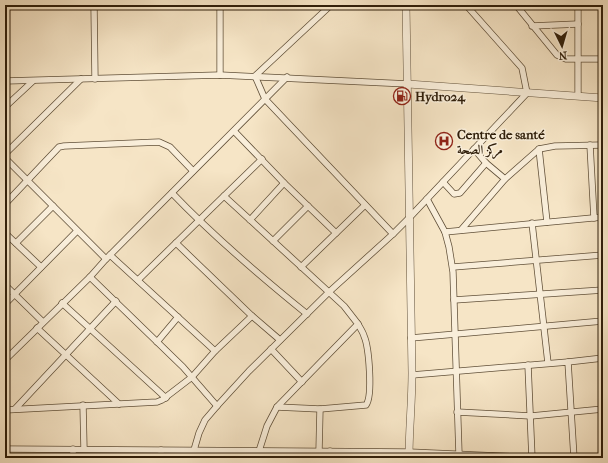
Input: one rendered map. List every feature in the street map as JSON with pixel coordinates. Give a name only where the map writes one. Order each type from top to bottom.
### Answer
[{"type":"street","points":[[94,5],[95,79]]},
{"type":"street","points":[[220,5],[220,75]]},
{"type":"street","points":[[255,76],[331,5]]},
{"type":"street","points":[[406,5],[410,217],[410,338],[412,374],[409,455]]},
{"type":"street","points":[[466,5],[522,68],[527,93]]},
{"type":"street","points":[[516,5],[557,55],[566,59],[603,59]]},
{"type":"street","points":[[578,5],[578,96]]},
{"type":"street","points":[[532,26],[578,24]]},
{"type":"street","points":[[5,81],[220,75],[408,84],[603,98]]},
{"type":"street","points":[[255,76],[265,99],[393,234]]},
{"type":"street","points":[[5,360],[90,277],[106,259],[287,78]]},
{"type":"street","points":[[5,154],[81,79]]},
{"type":"street","points":[[5,107],[32,81]]},
{"type":"street","points":[[194,458],[194,450],[198,433],[205,420],[217,406],[280,340],[329,292],[410,217],[527,93]]},
{"type":"street","points":[[234,131],[284,183],[336,233]]},
{"type":"street","points":[[5,204],[59,147],[71,145],[159,142],[170,147],[193,172]]},
{"type":"street","points":[[590,145],[594,218]]},
{"type":"street","points":[[461,230],[505,179],[539,149],[555,146],[603,145]]},
{"type":"street","points":[[474,149],[486,163],[505,179]]},
{"type":"street","points":[[539,149],[547,222]]},
{"type":"street","points":[[5,158],[106,259]]},
{"type":"street","points":[[138,280],[262,159]]},
{"type":"street","points":[[443,182],[454,194],[460,193],[486,163]]},
{"type":"street","points":[[250,220],[284,183]]},
{"type":"street","points":[[172,193],[199,220],[264,279],[307,314]]},
{"type":"street","points":[[224,196],[344,306],[364,334],[370,370],[368,403],[362,406],[320,409],[277,407]]},
{"type":"street","points":[[427,199],[445,232],[453,267],[459,454]]},
{"type":"street","points":[[301,267],[365,205]]},
{"type":"street","points":[[16,243],[53,206]]},
{"type":"street","points":[[273,241],[308,206]]},
{"type":"street","points":[[445,232],[603,217]]},
{"type":"street","points":[[532,223],[548,363]]},
{"type":"street","points":[[5,304],[78,231]]},
{"type":"street","points":[[5,233],[41,268]]},
{"type":"street","points":[[176,243],[252,316],[280,340]]},
{"type":"street","points":[[110,255],[215,351]]},
{"type":"street","points":[[453,267],[603,255]]},
{"type":"street","points":[[90,277],[192,377],[217,406]]},
{"type":"street","points":[[5,285],[43,322]]},
{"type":"street","points":[[454,300],[603,290]]},
{"type":"street","points":[[15,409],[116,301]]},
{"type":"street","points":[[62,303],[166,398]]},
{"type":"street","points":[[5,409],[156,402],[166,398],[192,377],[215,351],[252,316]]},
{"type":"street","points":[[157,342],[178,317]]},
{"type":"street","points":[[410,338],[603,321]]},
{"type":"street","points":[[259,451],[267,426],[277,407],[358,324]]},
{"type":"street","points":[[37,328],[119,404]]},
{"type":"street","points":[[271,350],[302,382]]},
{"type":"street","points":[[412,374],[603,358]]},
{"type":"street","points":[[568,362],[574,458]]},
{"type":"street","points":[[528,364],[531,416],[529,458]]},
{"type":"street","points":[[82,405],[84,450]]},
{"type":"street","points":[[319,451],[320,409]]},
{"type":"street","points":[[457,412],[531,416],[603,409]]},
{"type":"street","points":[[5,449],[330,451],[409,455],[459,454],[542,458]]},
{"type":"street","points":[[73,450],[73,458]]},
{"type":"street","points":[[161,450],[161,458]]},
{"type":"street","points":[[330,451],[330,458]]},
{"type":"place","name":"Hydro24","points":[[402,96]]},
{"type":"place","name":"Centre de santé مركز الصحة","points":[[444,141]]}]
